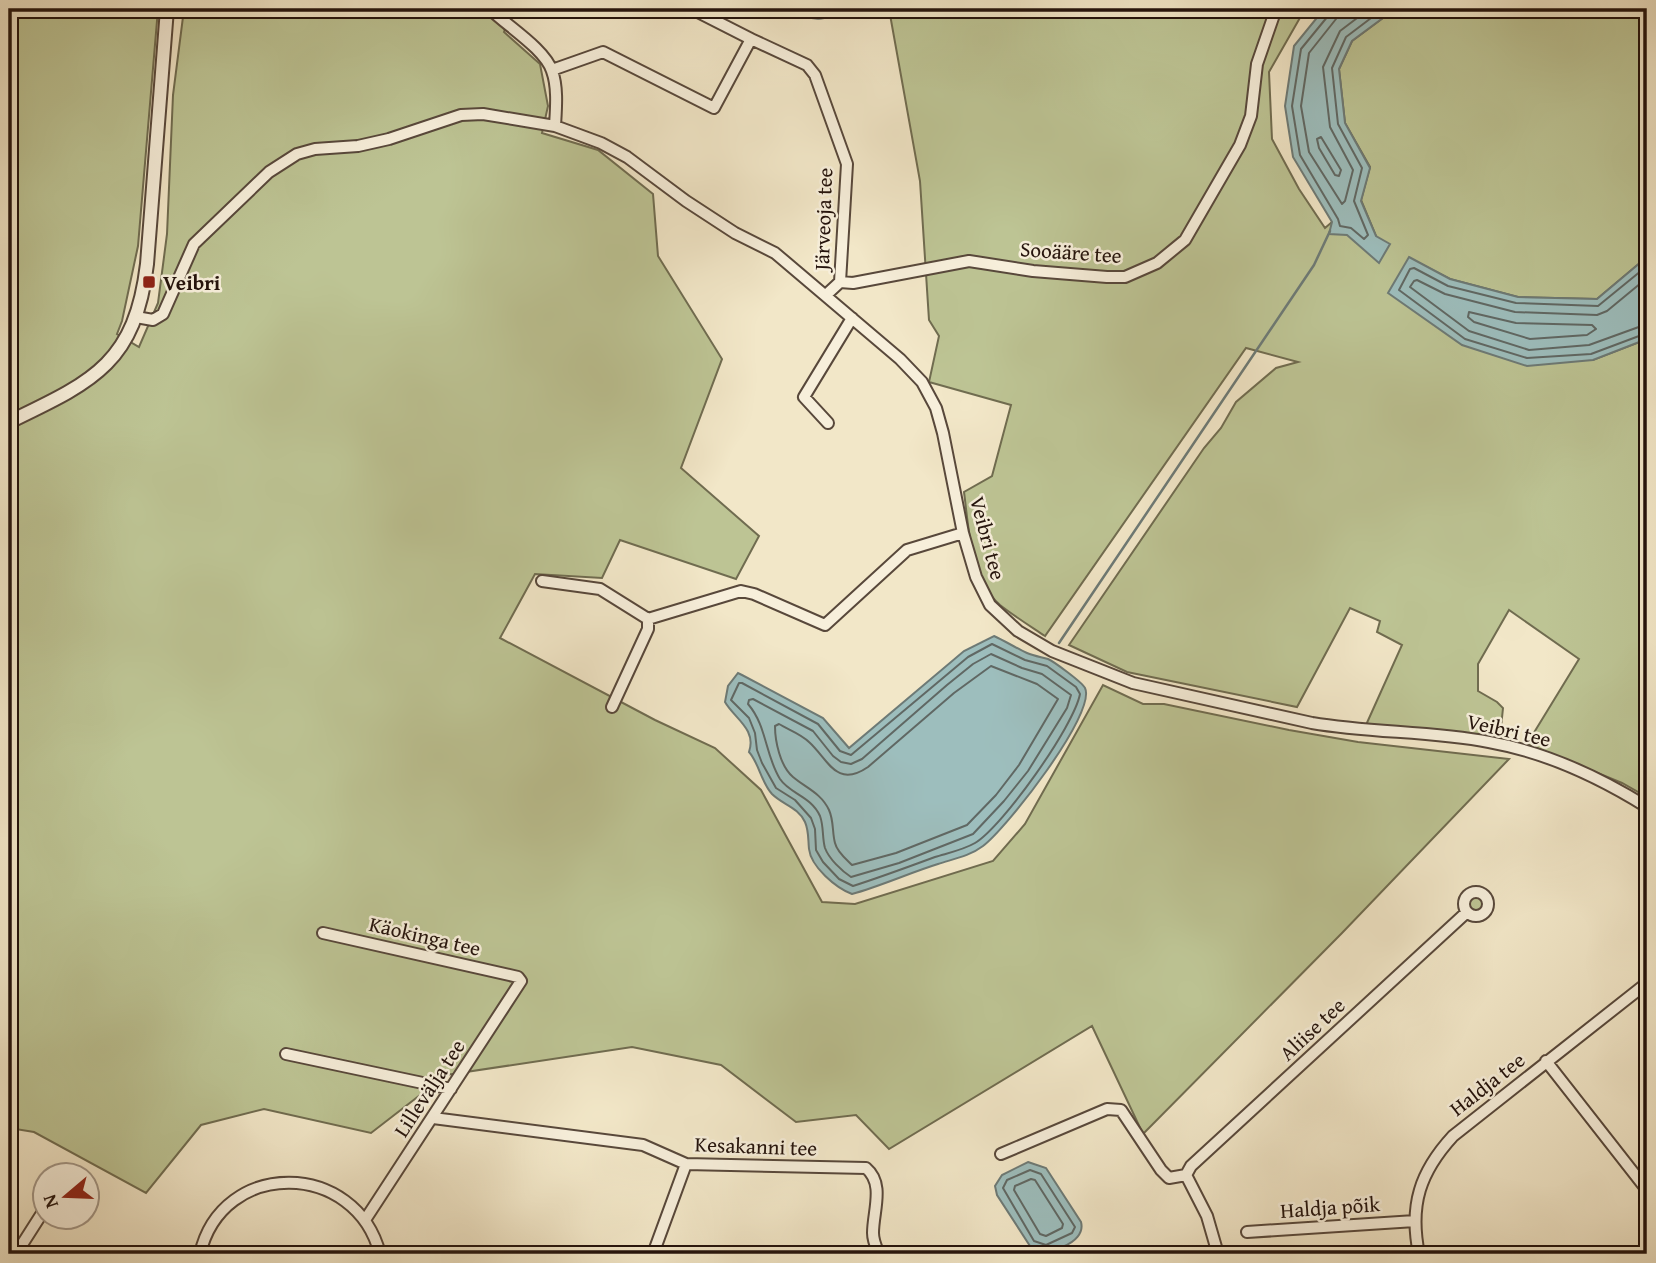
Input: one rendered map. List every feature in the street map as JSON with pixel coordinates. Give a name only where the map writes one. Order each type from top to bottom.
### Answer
[{"type":"street","points":[[9,422],[76,389],[94,377],[117,354],[136,317],[147,264],[167,9]]},
{"type":"street","points":[[490,9],[532,44],[552,70],[556,100],[555,127]]},
{"type":"street","name":"Järveoja tee","points":[[692,9],[807,65],[815,75],[844,153],[847,180],[840,282]]},
{"type":"street","name":"Sooääre tee","points":[[840,282],[853,284],[969,261],[1033,271],[1107,277],[1125,277],[1157,263],[1172,253],[1191,232],[1240,145],[1251,116],[1257,64],[1276,9]]},
{"type":"street","points":[[552,70],[603,52],[714,108],[751,39]]},
{"type":"street","name":"Veibri tee","points":[[136,317],[153,320],[163,314],[194,244],[270,172],[297,154],[389,139],[461,115],[482,114],[555,127],[601,143],[627,157],[734,233],[775,253],[900,359],[922,382],[936,408],[950,459],[963,533],[976,577],[990,605],[1018,631],[1052,651],[1133,683],[1339,728],[1448,736],[1519,748],[1571,767],[1625,793],[1647,807]]},
{"type":"street","points":[[826,295],[840,282]]},
{"type":"street","points":[[828,423],[804,397],[852,318]]},
{"type":"street","points":[[648,620],[741,591],[825,625],[907,550],[963,533]]},
{"type":"street","points":[[542,582],[600,589],[648,620]]},
{"type":"street","points":[[612,707],[648,629],[648,620]]},
{"type":"street","name":"Aliise tee","points":[[1185,1175],[1467,912]]},
{"type":"street","name":"Käokinga tee","points":[[323,933],[517,977]]},
{"type":"street","name":"Lillevälja tee","points":[[365,1220],[522,981],[517,977]]},
{"type":"street","name":"Haldja tee","points":[[1419,1254],[1415,1221],[1422,1181],[1437,1153],[1453,1136],[1647,983]]},
{"type":"street","points":[[286,1054],[451,1089]]},
{"type":"street","points":[[1546,1062],[1647,1190]]},
{"type":"street","points":[[1001,1154],[1108,1109],[1121,1110],[1161,1170],[1169,1178],[1185,1175],[1207,1216],[1218,1254]]},
{"type":"street","name":"Kesakanni tee","points":[[433,1118],[643,1145],[686,1164],[866,1168],[872,1173],[877,1193],[873,1231],[879,1254]]},
{"type":"street","points":[[653,1254],[686,1164]]},
{"type":"street","points":[[200,1254],[207,1233],[229,1206],[251,1191],[276,1183],[293,1182],[327,1190],[343,1198],[365,1220],[380,1254]]},
{"type":"street","name":"Haldja põik","points":[[1247,1232],[1415,1221]]},
{"type":"street","points":[[16,1254],[32,1229]]},
{"type":"green space","points":[[9,9],[158,9],[138,246],[117,334],[139,347],[158,303],[167,234],[173,95],[184,9],[513,9],[504,32],[540,64],[548,106],[542,133],[598,150],[653,194],[658,256],[722,359],[681,468],[759,536],[736,579],[620,540],[602,578],[535,574],[500,638],[655,720],[715,748],[761,790],[822,902],[855,904],[993,861],[1025,824],[1103,685],[1143,704],[1164,704],[1358,742],[1509,759],[1143,1134],[1092,1026],[889,1149],[856,1115],[796,1122],[721,1065],[632,1047],[446,1075],[371,1133],[264,1109],[201,1125],[146,1193],[102,1169],[102,1162],[89,1162],[34,1132],[9,1128],[9,443],[17,438],[9,418]]},
{"type":"green space","points":[[889,9],[1305,9],[1269,72],[1272,139],[1299,189],[1325,228],[1332,222],[1347,234],[1376,236],[1361,200],[1370,167],[1345,123],[1339,69],[1352,41],[1395,9],[1647,9],[1647,257],[1597,299],[1518,297],[1450,279],[1409,258],[1593,360],[1647,339],[1647,797],[1622,783],[1527,744],[1579,659],[1509,610],[1478,664],[1478,691],[1503,708],[1500,737],[1366,725],[1402,645],[1377,632],[1380,621],[1350,608],[1297,707],[1127,672],[1069,645],[1204,448],[1221,428],[1236,402],[1276,368],[1298,362],[1246,348],[1045,636],[1000,605],[982,582],[977,568],[964,492],[992,476],[1011,405],[929,382],[939,336],[929,320],[920,181]]},
{"type":"green space","points":[[1473,895],[1481,895],[1486,904],[1484,911],[1473,913],[1468,908],[1468,900]]},
{"type":"water","points":[[791,9],[848,9],[819,19],[806,17]]},
{"type":"water","points":[[1324,9],[1395,9],[1352,41],[1339,69],[1345,123],[1370,168],[1361,201],[1376,236],[1390,244],[1379,263],[1347,235],[1329,234],[1332,222],[1293,157],[1285,106],[1294,46]]},
{"type":"water","points":[[1409,257],[1450,279],[1518,297],[1597,299],[1647,257],[1647,339],[1593,360],[1527,366],[1462,345],[1388,293]]},
{"type":"water","points":[[994,636],[1027,653],[1048,659],[1085,688],[1085,701],[1064,744],[1029,795],[983,846],[961,857],[863,891],[852,894],[846,891],[825,876],[814,863],[802,817],[772,794],[765,784],[749,752],[751,744],[747,730],[725,702],[728,686],[738,673],[742,675],[823,718],[849,748],[964,651]]},
{"type":"water","points":[[1028,1162],[1046,1168],[1081,1222],[1078,1237],[1063,1246],[1045,1250],[1030,1246],[997,1195],[995,1186],[1002,1175]]},
{"type":"waterway","points":[[1059,643],[1314,265],[1330,231]]},
{"type":"place","name":"Veibri","points":[[149,282]]}]
